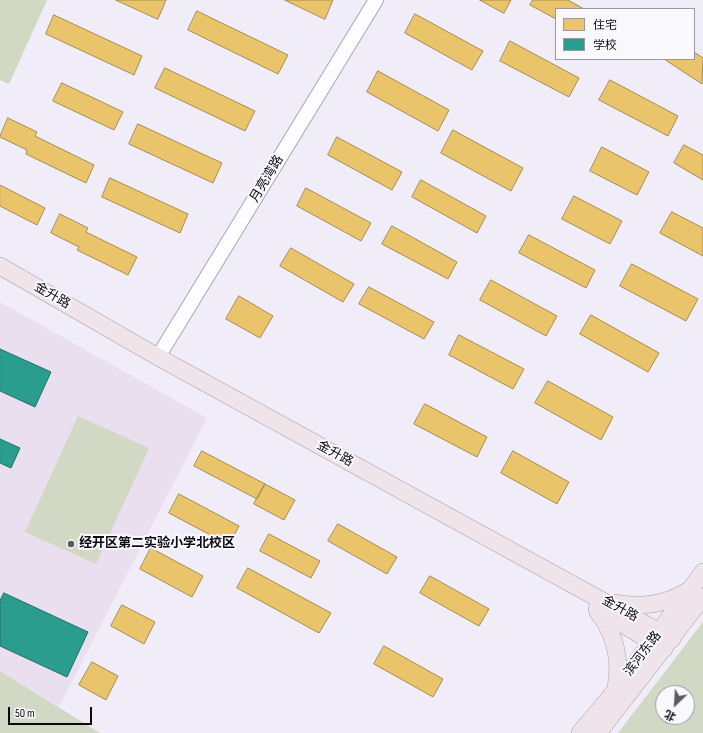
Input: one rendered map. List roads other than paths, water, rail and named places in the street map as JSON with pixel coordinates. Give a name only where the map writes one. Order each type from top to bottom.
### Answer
[{"type":"main road","name":"金升路","points":[[0,266],[158,357],[662,640]]},
{"type":"main road","name":"金升路","points":[[0,279],[153,367],[596,602]]},
{"type":"main road","name":"滨河东路","points":[[598,733],[662,640],[698,592],[703,572]]},
{"type":"main road","points":[[616,690],[618,654],[613,637],[596,602],[630,606],[647,606],[678,596],[698,592]]},
{"type":"main road","name":"滨河东路","points":[[580,733],[616,690],[662,640]]},
{"type":"street","name":"月亮湾路","points":[[158,357],[376,0]]},
{"type":"place","name":"经开区第二实验小学北校区","points":[[71,544]]}]
